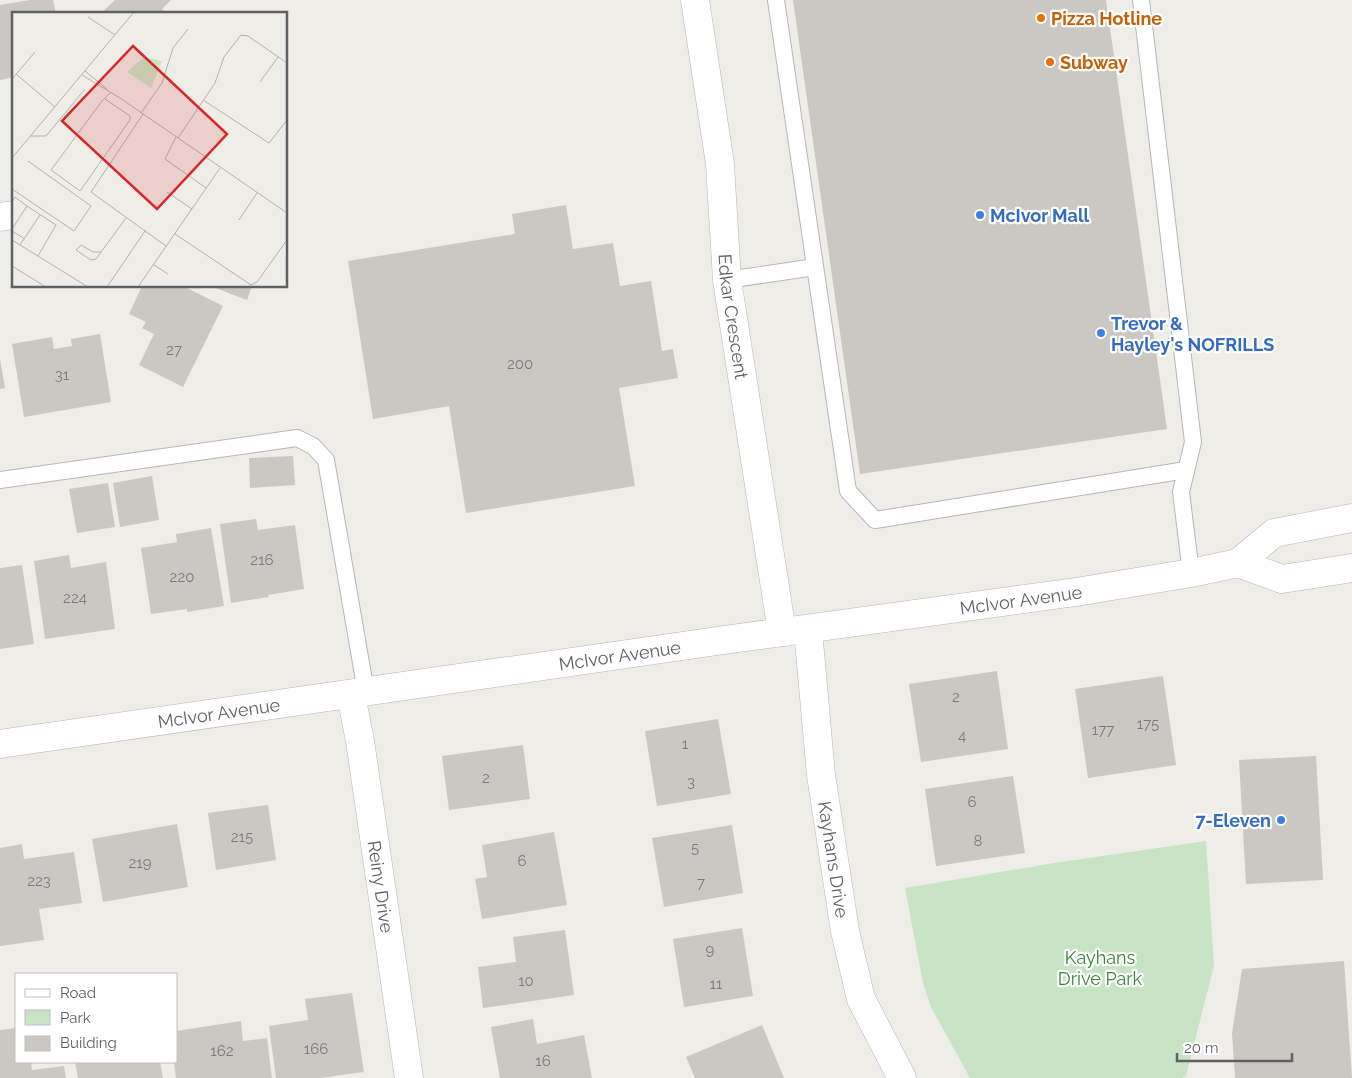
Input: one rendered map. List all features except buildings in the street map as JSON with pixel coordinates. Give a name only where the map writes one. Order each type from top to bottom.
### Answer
[{"type":"street","name":"Edkar Crescent","points":[[695,0],[720,164],[727,280],[795,631]]},
{"type":"street","name":"McIvor Avenue","points":[[0,744],[1076,592],[1191,573],[1238,563],[1274,533],[1352,518]]},
{"type":"street","points":[[1238,563],[1282,579],[1352,568]]},
{"type":"street","name":"Kayhans Drive","points":[[795,631],[846,930],[860,999],[902,1078]]},
{"type":"street","name":"Reiny Drive","points":[[358,693],[360,741],[409,1078]]},
{"type":"lane","points":[[776,0],[848,491],[875,520],[1186,470]]},
{"type":"lane","points":[[1141,0],[1193,442],[1181,492],[1191,573]]},
{"type":"lane","points":[[727,280],[815,267]]},
{"type":"lane","points":[[0,480],[297,438],[313,446],[326,460],[358,693]]},
{"type":"green space","name":"Kayhans Drive Park","points":[[1206,841],[1214,966],[1186,1076],[1182,1078],[970,1078],[931,1007],[923,983],[905,888],[1054,863]]},
{"type":"place","name":"Pizza Hotline","points":[[1041,18]]},
{"type":"place","name":"Subway","points":[[1050,62]]},
{"type":"place","name":"McIvor Mall","points":[[980,215]]},
{"type":"place","name":"Trevor & Hayley's NOFRILLS","points":[[1101,333]]},
{"type":"place","name":"7-Eleven","points":[[1281,820]]}]
